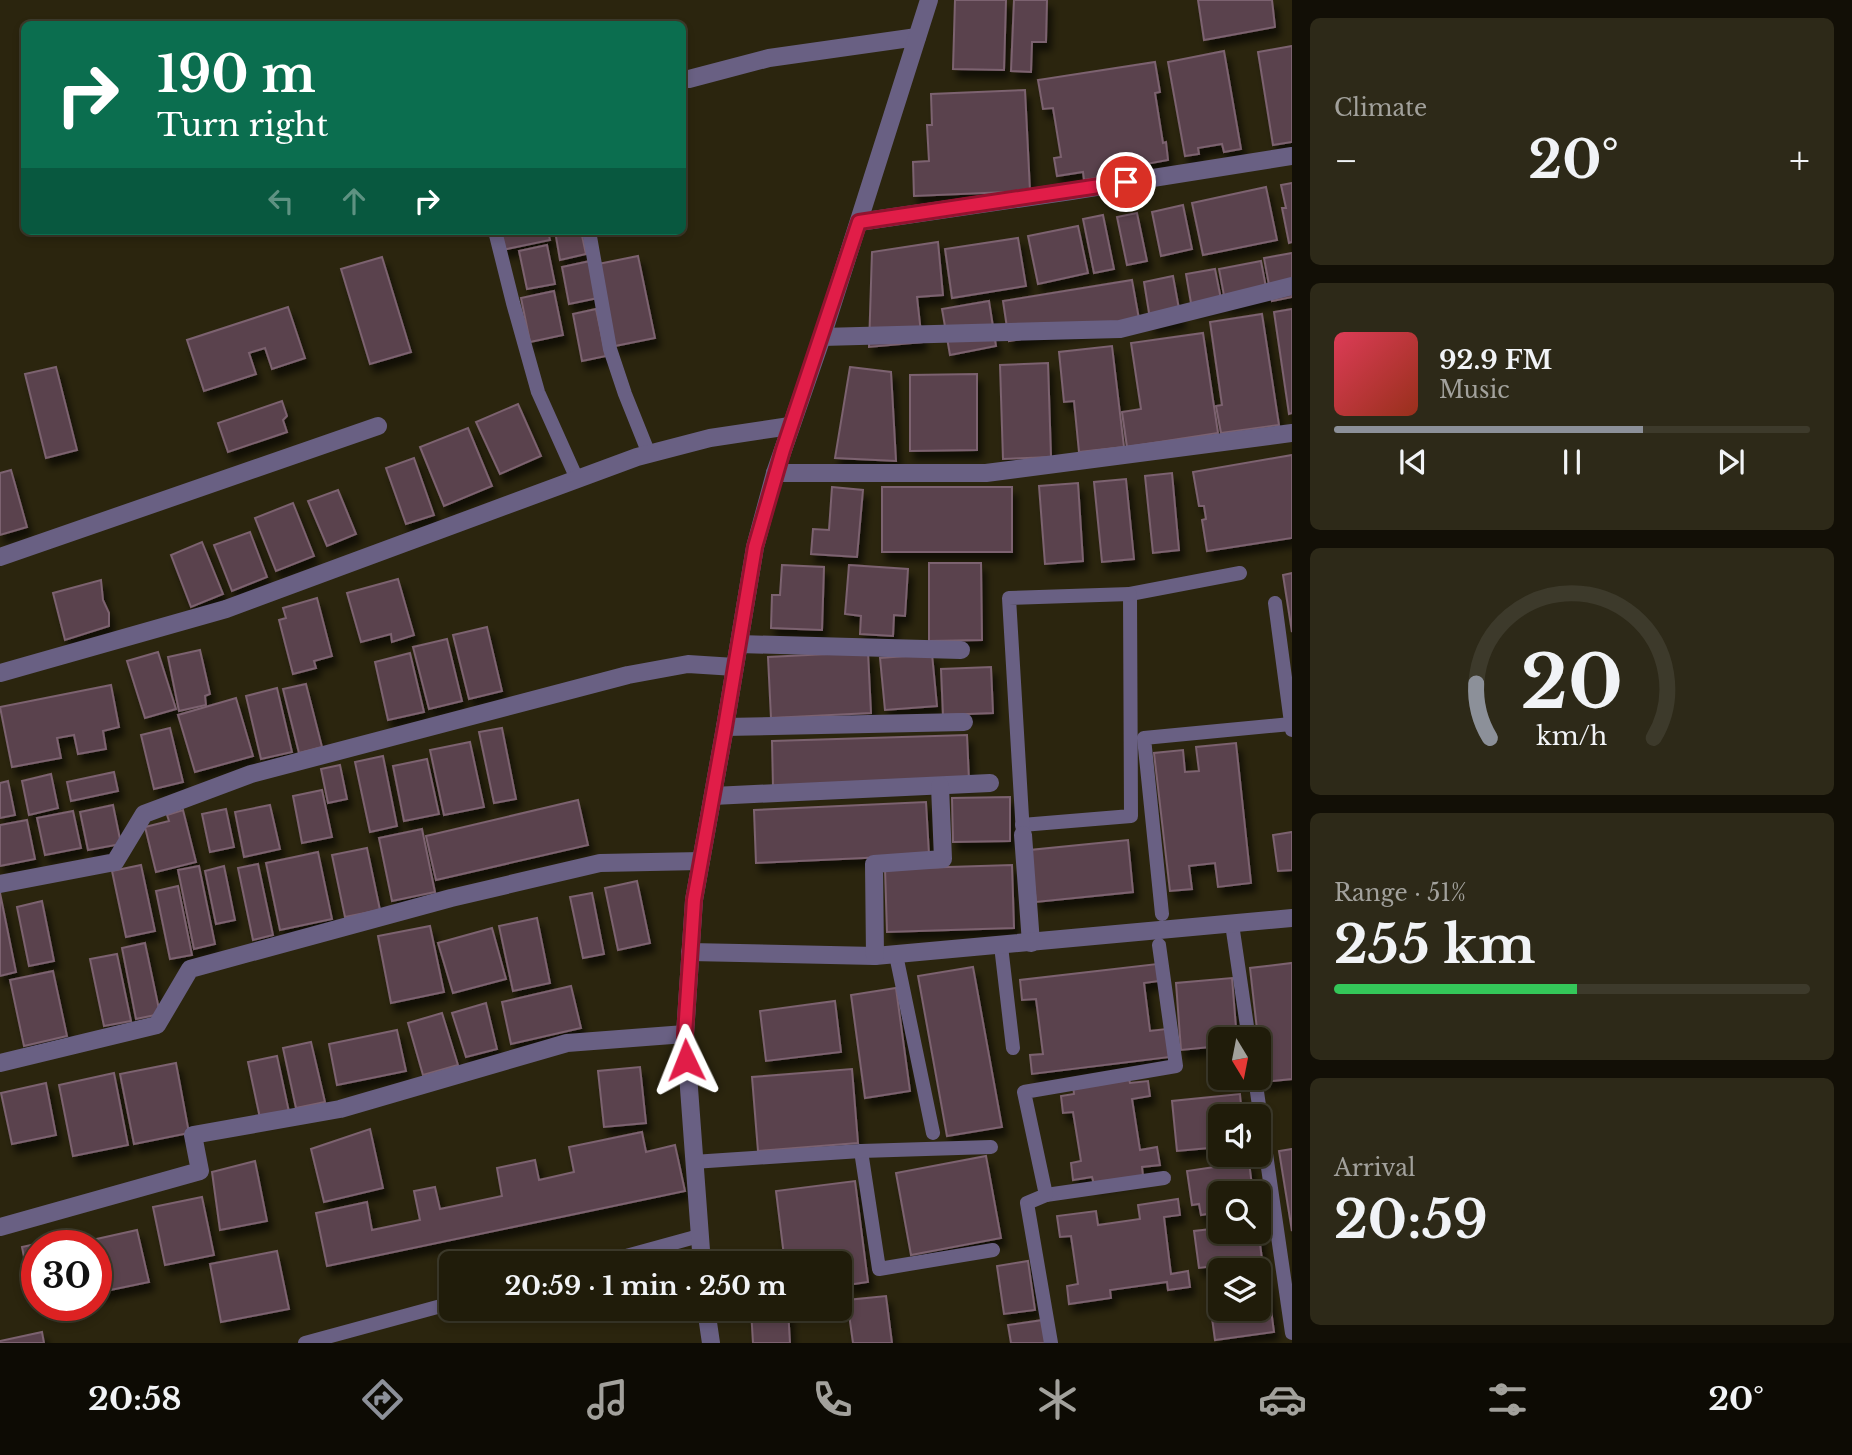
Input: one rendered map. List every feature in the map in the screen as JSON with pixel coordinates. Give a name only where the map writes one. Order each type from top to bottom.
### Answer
[{"type":"street","points":[[701,1251],[685,1034],[694,900],[755,547],[775,473],[859,222],[929,0]]},
{"type":"street","points":[[686,79],[769,58],[917,37]]},
{"type":"street","points":[[859,222],[1292,156]]},
{"type":"street","points":[[821,337],[1120,328],[1292,286]]},
{"type":"street","points":[[0,557],[378,426]]},
{"type":"street","points":[[0,673],[226,609],[649,454],[710,438],[790,426]]},
{"type":"street","points":[[775,473],[986,473],[1292,433]]},
{"type":"street","points":[[740,644],[961,650]]},
{"type":"street","points":[[0,884],[116,862],[144,814],[251,775],[628,675],[688,664],[736,667]]},
{"type":"street","points":[[725,727],[964,722]]},
{"type":"street","points":[[713,796],[990,783]]},
{"type":"street","points":[[875,956],[874,864],[943,859],[940,786]]},
{"type":"street","points":[[1023,830],[1031,943]]},
{"type":"street","points":[[0,1063],[157,1024],[190,968],[452,898],[600,863],[701,860]]},
{"type":"street","points":[[690,953],[896,955],[1292,918]]},
{"type":"street","points":[[0,1227],[200,1171],[193,1135],[340,1109],[567,1043],[685,1034]]},
{"type":"street","points":[[708,1321],[711,1343]]},
{"type":"lane","points":[[496,235],[538,392],[577,479]]},
{"type":"lane","points":[[590,235],[610,349],[649,454]]},
{"type":"lane","points":[[1130,594],[1131,816],[1023,830],[1009,598],[1130,594],[1240,573]]},
{"type":"lane","points":[[1162,914],[1144,738],[1292,727],[1275,603]]},
{"type":"lane","points":[[1232,924],[1247,1027]]},
{"type":"lane","points":[[1046,1195],[1024,1092],[1176,1066],[1159,945]]},
{"type":"lane","points":[[1001,946],[1013,1048]]},
{"type":"lane","points":[[896,955],[933,1133]]},
{"type":"lane","points":[[1257,1090],[1292,1333]]},
{"type":"lane","points":[[693,1162],[861,1151],[991,1147]]},
{"type":"lane","points":[[861,1151],[879,1269],[993,1250]]},
{"type":"lane","points":[[1051,1343],[1027,1203],[1046,1195],[1164,1178]]},
{"type":"lane","points":[[644,1251],[699,1236]]},
{"type":"lane","points":[[304,1343],[439,1307]]},
{"type":"building","points":[[955,0],[1006,0],[1004,70],[953,69]]},
{"type":"building","points":[[1014,0],[1047,0],[1046,42],[1032,42],[1031,72],[1011,71]]},
{"type":"building","points":[[1198,0],[1272,0],[1275,27],[1204,40]]},
{"type":"building","points":[[1292,46],[1292,142],[1273,145],[1258,52]]},
{"type":"building","points":[[1224,51],[1241,149],[1224,152],[1222,144],[1198,148],[1199,154],[1185,156],[1168,62]]},
{"type":"building","points":[[1155,62],[1160,92],[1155,93],[1168,160],[1135,166],[1136,172],[1084,180],[1083,172],[1057,176],[1054,158],[1061,157],[1053,108],[1043,109],[1038,80]]},
{"type":"building","points":[[1025,90],[1030,191],[914,196],[913,162],[929,161],[927,125],[932,125],[931,94]]},
{"type":"building","points":[[1292,183],[1292,242],[1289,243],[1282,208],[1286,208],[1281,185]]},
{"type":"building","points":[[1266,187],[1277,240],[1203,255],[1192,203]]},
{"type":"building","points":[[1183,205],[1192,249],[1161,256],[1152,212]]},
{"type":"building","points":[[1137,213],[1147,261],[1127,265],[1117,217]]},
{"type":"building","points":[[1103,215],[1114,269],[1094,273],[1083,219]]},
{"type":"building","points":[[1078,226],[1088,273],[1038,284],[1028,236]]},
{"type":"building","points":[[499,235],[549,235],[550,240],[502,250]]},
{"type":"building","points":[[556,235],[582,235],[586,254],[560,260]]},
{"type":"building","points":[[1018,238],[1026,286],[952,298],[945,249]]},
{"type":"building","points":[[938,242],[943,295],[917,297],[922,342],[869,347],[872,252]]},
{"type":"building","points":[[547,245],[555,284],[527,289],[519,251]]},
{"type":"building","points":[[1292,253],[1292,297],[1272,301],[1264,258]]},
{"type":"building","points":[[638,256],[655,338],[615,346],[598,264]]},
{"type":"building","points":[[382,257],[411,352],[370,364],[341,269]]},
{"type":"building","points":[[590,261],[598,298],[569,304],[562,267]]},
{"type":"building","points":[[1261,261],[1268,298],[1226,306],[1219,269]]},
{"type":"building","points":[[1215,269],[1222,304],[1192,309],[1186,274]]},
{"type":"building","points":[[1173,276],[1181,320],[1151,325],[1144,282]]},
{"type":"building","points":[[1132,280],[1139,319],[1009,341],[1003,301]]},
{"type":"building","points":[[554,291],[563,335],[530,342],[521,298]]},
{"type":"building","points":[[989,301],[996,346],[950,355],[942,309]]},
{"type":"building","points":[[288,307],[305,358],[272,369],[265,348],[249,353],[256,374],[204,391],[187,340]]},
{"type":"building","points":[[596,309],[606,356],[582,361],[573,314]]},
{"type":"building","points":[[1292,309],[1292,413],[1289,414],[1274,312]]},
{"type":"building","points":[[1262,314],[1279,425],[1221,433],[1216,406],[1222,405],[1210,322]]},
{"type":"building","points":[[1203,333],[1218,433],[1127,447],[1122,412],[1141,409],[1131,343]]},
{"type":"building","points":[[1112,346],[1124,447],[1079,452],[1074,401],[1064,402],[1059,352]]},
{"type":"building","points":[[1048,363],[1051,457],[1003,459],[1000,365]]},
{"type":"building","points":[[56,367],[77,450],[46,458],[25,374]]},
{"type":"building","points":[[850,367],[891,372],[896,461],[835,458]]},
{"type":"building","points":[[977,374],[977,450],[910,451],[910,375]]},
{"type":"building","points":[[282,401],[287,416],[283,420],[287,432],[228,452],[218,423]]},
{"type":"building","points":[[518,404],[541,456],[500,474],[476,422]]},
{"type":"building","points":[[468,428],[492,486],[444,506],[420,447]]},
{"type":"building","points":[[1292,455],[1292,538],[1207,551],[1202,520],[1206,519],[1204,506],[1199,506],[1193,472]]},
{"type":"building","points":[[414,458],[434,515],[406,524],[386,468]]},
{"type":"building","points":[[11,470],[27,527],[0,535],[0,473]]},
{"type":"building","points":[[1172,473],[1179,550],[1153,553],[1145,476]]},
{"type":"building","points":[[1126,479],[1134,559],[1102,562],[1094,482]]},
{"type":"building","points":[[1078,483],[1083,561],[1045,564],[1039,486]]},
{"type":"building","points":[[832,487],[863,490],[857,557],[811,554],[813,529],[829,530]]},
{"type":"building","points":[[882,487],[1012,487],[1012,552],[882,552]]},
{"type":"building","points":[[338,490],[356,534],[327,546],[308,501]]},
{"type":"building","points":[[293,503],[314,556],[276,571],[255,518]]},
{"type":"building","points":[[250,532],[267,577],[232,591],[214,545]]},
{"type":"building","points":[[202,542],[223,594],[191,607],[171,555]]},
{"type":"building","points":[[929,563],[981,563],[982,640],[929,641]]},
{"type":"building","points":[[782,565],[824,567],[822,630],[771,628],[772,595],[780,595]]},
{"type":"building","points":[[849,565],[908,569],[905,616],[894,615],[893,636],[860,634],[861,616],[845,614]]},
{"type":"building","points":[[1292,573],[1292,632],[1283,575]]},
{"type":"building","points":[[398,579],[414,635],[392,642],[391,634],[361,642],[347,593]]},
{"type":"building","points":[[101,580],[103,600],[109,613],[109,626],[65,640],[53,593]]},
{"type":"building","points":[[317,598],[332,656],[314,661],[316,668],[293,674],[279,620],[286,618],[283,608]]},
{"type":"building","points":[[487,627],[502,691],[469,699],[453,635]]},
{"type":"building","points":[[447,639],[462,701],[429,709],[413,647]]},
{"type":"building","points":[[200,650],[210,694],[205,696],[206,705],[179,711],[168,657]]},
{"type":"building","points":[[158,652],[176,709],[145,718],[127,661]]},
{"type":"building","points":[[868,652],[871,713],[771,718],[768,657]]},
{"type":"building","points":[[410,653],[424,712],[388,720],[375,662]]},
{"type":"building","points":[[932,654],[937,706],[885,710],[880,658]]},
{"type":"building","points":[[991,667],[993,713],[943,715],[941,669]]},
{"type":"building","points":[[306,684],[322,747],[299,753],[283,689]]},
{"type":"building","points":[[111,685],[119,727],[103,731],[106,749],[78,754],[74,735],[57,738],[61,758],[12,767],[0,707]]},
{"type":"building","points":[[277,688],[292,752],[261,759],[246,696]]},
{"type":"building","points":[[236,698],[253,756],[195,772],[178,715]]},
{"type":"building","points":[[170,728],[183,782],[154,789],[141,735]]},
{"type":"building","points":[[502,728],[516,799],[494,803],[479,732]]},
{"type":"building","points":[[967,735],[969,781],[773,787],[772,741]]},
{"type":"building","points":[[470,742],[484,807],[444,815],[430,750]]},
{"type":"building","points":[[1236,743],[1251,883],[1218,887],[1215,863],[1189,866],[1192,889],[1170,891],[1154,753],[1183,750],[1185,772],[1199,771],[1196,747]]},
{"type":"building","points":[[383,756],[397,826],[370,832],[355,762]]},
{"type":"building","points":[[427,759],[439,814],[404,821],[393,766]]},
{"type":"building","points":[[340,765],[347,799],[328,803],[321,769]]},
{"type":"building","points":[[114,772],[118,791],[71,801],[67,782]]},
{"type":"building","points":[[51,774],[58,808],[29,815],[22,781]]},
{"type":"building","points":[[8,781],[15,815],[0,818],[0,783]]},
{"type":"building","points":[[322,790],[332,837],[302,843],[293,796]]},
{"type":"building","points":[[1010,797],[1010,841],[953,842],[952,798]]},
{"type":"building","points":[[578,800],[588,845],[436,880],[426,836]]},
{"type":"building","points":[[926,802],[929,855],[756,863],[754,810]]},
{"type":"building","points":[[113,805],[121,844],[88,850],[80,812]]},
{"type":"building","points":[[270,805],[280,849],[244,857],[235,812]]},
{"type":"building","points":[[226,809],[234,847],[210,852],[202,814]]},
{"type":"building","points":[[183,810],[196,862],[156,872],[145,827],[169,821],[167,815]]},
{"type":"building","points":[[73,811],[81,848],[45,855],[37,818]]},
{"type":"building","points":[[27,820],[35,859],[0,866],[0,825]]},
{"type":"building","points":[[422,829],[435,892],[392,901],[379,838]]},
{"type":"building","points":[[1292,832],[1292,870],[1278,871],[1273,835]]},
{"type":"building","points":[[1128,840],[1133,892],[1036,902],[1030,850]]},
{"type":"building","points":[[367,848],[380,910],[345,917],[332,855]]},
{"type":"building","points":[[318,852],[332,919],[280,930],[266,863]]},
{"type":"building","points":[[258,864],[273,935],[253,940],[238,868]]},
{"type":"building","points":[[141,865],[155,931],[126,937],[112,871]]},
{"type":"building","points":[[1012,865],[1014,928],[887,932],[885,869]]},
{"type":"building","points":[[199,866],[215,944],[194,949],[178,870]]},
{"type":"building","points":[[224,866],[235,920],[216,924],[205,871]]},
{"type":"building","points":[[637,881],[650,943],[618,950],[605,888]]},
{"type":"building","points":[[178,886],[192,955],[170,959],[156,891]]},
{"type":"building","points":[[0,893],[16,972],[0,976]]},
{"type":"building","points":[[592,893],[604,954],[583,958],[570,897]]},
{"type":"building","points":[[42,901],[54,961],[29,966],[17,907]]},
{"type":"building","points":[[537,918],[550,983],[513,991],[499,926]]},
{"type":"building","points":[[430,926],[444,992],[391,1003],[378,936]]},
{"type":"building","points":[[492,928],[506,979],[453,993],[438,943]]},
{"type":"building","points":[[145,943],[160,1014],[136,1019],[122,948]]},
{"type":"building","points":[[117,954],[131,1021],[104,1026],[90,959]]},
{"type":"building","points":[[1292,963],[1292,1079],[1271,1081],[1271,1027],[1257,1027],[1250,968]]},
{"type":"building","points":[[1157,964],[1159,981],[1144,983],[1150,1031],[1166,1029],[1170,1057],[1032,1074],[1030,1055],[1043,1054],[1036,999],[1022,1000],[1020,980]]},
{"type":"building","points":[[973,967],[1002,1127],[947,1136],[918,976]]},
{"type":"building","points":[[53,971],[67,1036],[24,1046],[10,980]]},
{"type":"building","points":[[1232,978],[1236,1027],[1208,1027],[1208,1047],[1181,1050],[1176,983]]},
{"type":"building","points":[[571,986],[581,1028],[511,1044],[502,1002]]},
{"type":"building","points":[[896,988],[910,1091],[865,1098],[851,995]]},
{"type":"building","points":[[835,1001],[841,1052],[766,1061],[760,1011]]},
{"type":"building","points":[[486,1003],[497,1049],[466,1057],[452,1013]]},
{"type":"building","points":[[442,1013],[458,1065],[423,1075],[408,1023]]},
{"type":"building","points":[[397,1030],[406,1071],[337,1085],[329,1044]]},
{"type":"building","points":[[311,1042],[325,1102],[296,1108],[283,1048]]},
{"type":"building","points":[[277,1056],[289,1112],[260,1118],[248,1062]]},
{"type":"building","points":[[176,1063],[189,1133],[134,1144],[120,1074]]},
{"type":"building","points":[[640,1067],[646,1123],[604,1127],[598,1071]]},
{"type":"building","points":[[852,1069],[858,1143],[758,1151],[752,1077]]},
{"type":"building","points":[[114,1073],[128,1145],[73,1156],[59,1085]]},
{"type":"building","points":[[1128,1076],[1130,1083],[1148,1081],[1150,1096],[1132,1099],[1140,1150],[1157,1147],[1160,1165],[1142,1167],[1143,1176],[1094,1184],[1092,1177],[1073,1180],[1071,1163],[1081,1161],[1073,1112],[1063,1113],[1061,1096],[1074,1094],[1073,1085]]},
{"type":"building","points":[[46,1083],[56,1135],[12,1144],[1,1093]]},
{"type":"building","points":[[1240,1094],[1241,1104],[1208,1104],[1208,1148],[1177,1151],[1172,1101]]},
{"type":"building","points":[[370,1129],[383,1188],[324,1202],[311,1149]]},
{"type":"building","points":[[642,1132],[646,1152],[675,1145],[685,1191],[327,1266],[316,1213],[367,1202],[372,1230],[420,1220],[414,1191],[435,1187],[440,1209],[502,1196],[497,1168],[535,1160],[539,1180],[574,1172],[569,1147]]},
{"type":"building","points":[[1292,1149],[1292,1231],[1279,1151]]},
{"type":"building","points":[[986,1156],[1001,1238],[911,1255],[896,1173]]},
{"type":"building","points":[[255,1161],[267,1221],[220,1230],[212,1172]]},
{"type":"building","points":[[1215,1167],[1250,1167],[1251,1181],[1208,1181],[1208,1214],[1201,1215],[1199,1204],[1192,1205],[1187,1171]]},
{"type":"building","points":[[855,1181],[868,1282],[852,1284],[852,1251],[783,1251],[776,1191]]},
{"type":"building","points":[[202,1197],[214,1255],[165,1265],[153,1207]]},
{"type":"building","points":[[1178,1199],[1180,1215],[1164,1217],[1171,1274],[1188,1271],[1190,1287],[1168,1290],[1167,1282],[1110,1290],[1111,1298],[1069,1304],[1067,1286],[1078,1284],[1071,1236],[1060,1237],[1057,1216],[1096,1211],[1098,1225],[1140,1219],[1138,1205]]},
{"type":"building","points":[[1208,1229],[1208,1244],[1260,1244],[1262,1258],[1208,1258],[1208,1267],[1199,1268],[1194,1231]]},
{"type":"building","points":[[137,1230],[149,1282],[112,1290],[112,1236]]},
{"type":"building","points":[[277,1251],[289,1309],[221,1322],[210,1264]]},
{"type":"building","points":[[1028,1261],[1035,1310],[1004,1314],[997,1266]]},
{"type":"building","points":[[886,1296],[892,1343],[853,1343],[850,1321],[852,1299]]},
{"type":"building","points":[[1271,1310],[1274,1332],[1215,1340],[1212,1321],[1271,1321]]},
{"type":"building","points":[[1043,1320],[1046,1343],[1011,1343],[1008,1325]]},
{"type":"building","points":[[752,1321],[789,1321],[790,1343],[753,1343]]},
{"type":"building","points":[[42,1332],[44,1343],[0,1343],[0,1341]]},
{"type":"route","points":[[686,1060],[685,1034],[694,900],[755,547],[775,473],[859,222],[1126,182]]}]
